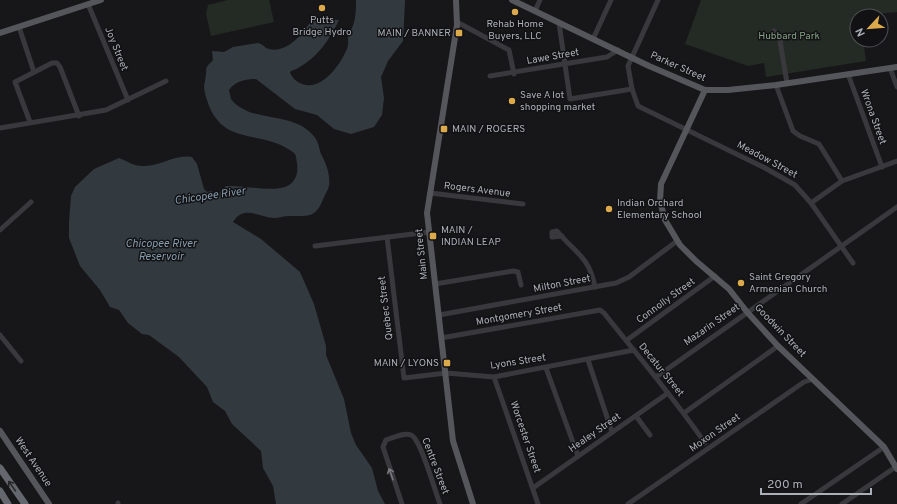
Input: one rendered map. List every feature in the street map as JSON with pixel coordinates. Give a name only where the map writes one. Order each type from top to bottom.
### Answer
[{"type":"highway","points":[[0,468],[25,504]]},
{"type":"highway","points":[[0,491],[8,504]]},
{"type":"main road","points":[[0,34],[101,0]]},
{"type":"main road","name":"Main Street","points":[[456,0],[457,22],[428,213],[453,442],[473,504]]},
{"type":"main road","name":"Parker Street","points":[[512,0],[631,57],[705,90],[728,90],[787,83],[897,67]]},
{"type":"main road","name":"Goodwin Street","points":[[705,90],[661,184],[660,201],[665,220],[677,241],[696,261],[729,289],[747,312],[778,346],[884,447],[897,468]]},
{"type":"main road","name":"West Avenue","points":[[0,431],[49,504]]},
{"type":"street","points":[[534,11],[540,0]]},
{"type":"street","points":[[593,39],[611,0]]},
{"type":"street","points":[[631,57],[658,0]]},
{"type":"street","name":"Joy Street","points":[[88,4],[128,100]]},
{"type":"street","points":[[457,22],[509,50],[514,74]]},
{"type":"street","points":[[559,23],[570,99],[632,89]]},
{"type":"street","points":[[19,27],[34,72]]},
{"type":"street","points":[[774,31],[780,42],[787,83]]},
{"type":"street","name":"Lawe Street","points":[[490,76],[514,74],[607,57],[618,50]]},
{"type":"street","name":"Meadow Street","points":[[631,57],[628,66],[632,89],[635,100],[640,108],[788,180],[805,194],[853,263]]},
{"type":"street","points":[[30,122],[16,82],[34,72],[57,63],[60,67],[79,116]]},
{"type":"street","points":[[890,68],[897,87]]},
{"type":"street","name":"Wrona Street","points":[[848,74],[882,167]]},
{"type":"street","points":[[0,128],[30,122],[79,116],[106,110],[166,80]]},
{"type":"street","points":[[776,84],[793,131],[800,136],[819,144],[842,181]]},
{"type":"street","points":[[811,203],[842,181],[897,161]]},
{"type":"street","name":"Rogers Avenue","points":[[430,193],[523,204]]},
{"type":"street","points":[[0,230],[31,202]]},
{"type":"street","name":"Mazarin Street","points":[[656,377],[897,207]]},
{"type":"street","points":[[314,246],[429,232]]},
{"type":"street","points":[[562,236],[589,266],[595,287]]},
{"type":"street","name":"Quebec Street","points":[[387,237],[404,378]]},
{"type":"street","name":"Milton Street","points":[[439,315],[595,287],[622,280],[677,241]]},
{"type":"street","points":[[435,284],[513,271],[518,272],[521,285]]},
{"type":"street","name":"Connolly Street","points":[[627,340],[715,276]]},
{"type":"street","name":"Decatur Street","points":[[600,310],[627,340],[684,413],[705,443]]},
{"type":"street","name":"Montgomery Street","points":[[441,338],[600,310]]},
{"type":"street","points":[[0,335],[21,361]]},
{"type":"street","points":[[684,413],[778,346]]},
{"type":"street","name":"Lyons Street","points":[[404,378],[446,373],[494,377],[634,350]]},
{"type":"street","points":[[588,360],[612,432]]},
{"type":"street","points":[[546,368],[578,456]]},
{"type":"street","name":"Worcester Street","points":[[494,377],[538,504]]},
{"type":"street","name":"Moxon Street","points":[[628,504],[804,382],[813,379]]},
{"type":"street","name":"Healey Street","points":[[533,488],[668,393]]},
{"type":"street","points":[[636,416],[650,435]]},
{"type":"street","name":"Centre Street","points":[[402,504],[385,457],[383,444],[386,440],[406,434],[414,437],[422,454],[440,504]]},
{"type":"street","points":[[801,504],[884,447]]},
{"type":"street","points":[[842,504],[897,468]]},
{"type":"green space","points":[[228,0],[269,0],[274,22],[211,36],[206,14],[208,5]]},
{"type":"green space","name":"Hubbard Park","points":[[701,0],[897,0],[897,12],[889,13],[889,8],[849,8],[849,48],[864,48],[866,61],[766,77],[764,63],[748,66],[685,44]]},
{"type":"water","name":"Chicopee River Reservoir","points":[[356,0],[405,0],[403,41],[388,61],[381,77],[384,98],[382,115],[374,127],[351,134],[334,129],[317,115],[295,109],[256,79],[241,81],[234,84],[229,90],[231,99],[240,107],[250,112],[297,124],[307,130],[318,143],[329,175],[329,185],[321,204],[315,212],[307,216],[287,216],[274,218],[247,213],[237,217],[233,222],[261,239],[300,272],[314,304],[326,346],[326,355],[344,399],[351,433],[356,445],[372,468],[378,491],[385,504],[276,504],[273,486],[263,468],[261,451],[232,424],[225,411],[213,402],[207,387],[179,357],[149,335],[142,334],[128,323],[119,310],[110,307],[100,290],[80,266],[69,238],[71,196],[75,187],[94,169],[119,158],[139,166],[149,166],[179,157],[192,157],[197,164],[204,189],[207,192],[211,191],[215,194],[219,193],[226,186],[274,189],[289,185],[295,179],[297,172],[296,156],[293,152],[268,140],[243,135],[232,131],[222,125],[214,115],[205,95],[204,88],[206,69],[213,60],[212,51],[224,52],[233,47],[258,43],[273,50],[280,49],[294,42],[312,19],[339,20],[327,41],[317,53],[305,64],[290,72],[294,79],[301,84],[312,85],[319,83],[325,79],[340,63],[347,49],[348,36],[355,18]]},
{"type":"place","name":"Putts Bridge Hydro","points":[[322,8]]},
{"type":"place","name":"Rehab Home Buyers, LLC","points":[[515,12]]},
{"type":"place","name":"MAIN / BANNER","points":[[459,33]]},
{"type":"place","name":"Save A lot shopping market","points":[[512,101]]},
{"type":"place","name":"MAIN / ROGERS","points":[[444,129]]},
{"type":"place","name":"Indian Orchard Elementary School","points":[[609,209]]},
{"type":"place","name":"MAIN / INDIAN LEAP","points":[[433,236]]},
{"type":"place","name":"Saint Gregory Armenian Church","points":[[741,283]]},
{"type":"place","name":"MAIN / LYONS","points":[[447,363]]},
{"type":"water label","name":"Chicopee River","points":[[210,196]]}]
